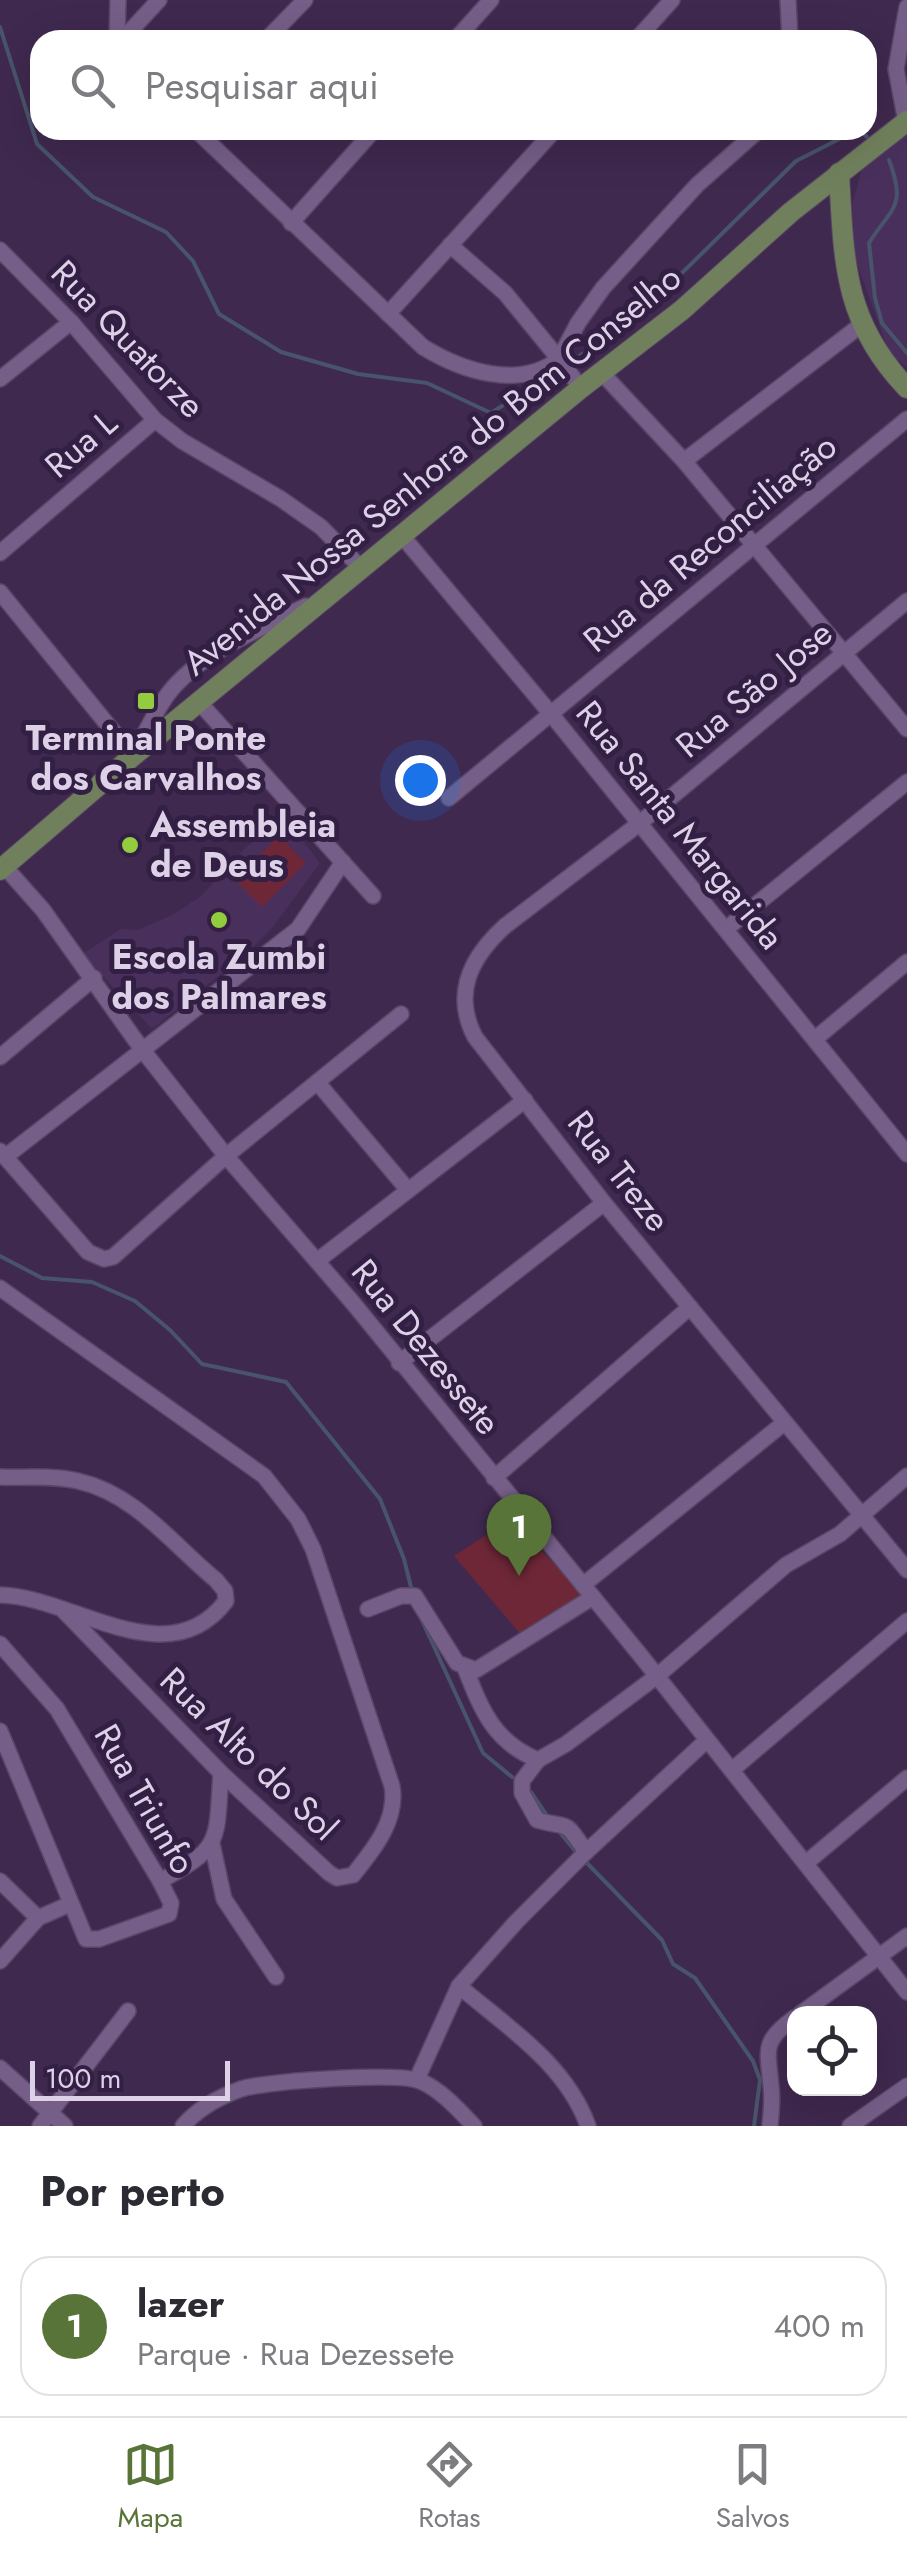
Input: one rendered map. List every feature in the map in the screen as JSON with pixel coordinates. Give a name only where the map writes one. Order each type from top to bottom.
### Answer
[{"type":"main road","name":"Avenida Nossa Senhora do Bom Conselho","points":[[2,868],[581,388],[682,310],[839,173],[907,122]]},
{"type":"main road","points":[[839,173],[848,272],[861,326],[875,350],[907,388]]},
{"type":"street","points":[[118,0],[120,30]]},
{"type":"street","points":[[130,30],[158,0]]},
{"type":"street","points":[[276,30],[305,0]]},
{"type":"street","points":[[464,30],[491,0]]},
{"type":"street","points":[[645,30],[672,0]]},
{"type":"street","points":[[788,0],[790,30]]},
{"type":"street","points":[[907,7],[896,69],[907,122]]},
{"type":"street","points":[[206,140],[423,347],[462,367],[522,374],[547,368],[558,359],[603,288],[697,185],[748,140]]},
{"type":"street","points":[[291,223],[365,140]]},
{"type":"street","points":[[388,314],[545,140]]},
{"type":"street","points":[[450,246],[505,293],[581,388]]},
{"type":"street","name":"Rua Quatorze","points":[[0,250],[70,322],[155,420],[194,450],[281,499],[320,527],[362,568]]},
{"type":"street","points":[[0,378],[70,322]]},
{"type":"street","points":[[684,461],[861,326]]},
{"type":"street","points":[[601,372],[684,461],[907,729]]},
{"type":"street","name":"Rua da Reconciliação","points":[[448,798],[907,419]]},
{"type":"street","name":"Rua L","points":[[0,553],[155,420]]},
{"type":"street","name":"Rua Santa Margarida","points":[[403,537],[906,1150]]},
{"type":"street","points":[[0,592],[133,756],[168,693],[194,670],[230,644],[331,594]]},
{"type":"street","name":"Rua São Jose","points":[[640,823],[907,601]]},
{"type":"street","points":[[200,702],[373,896]]},
{"type":"street","points":[[726,929],[907,782]]},
{"type":"street","name":"Rua Treze","points":[[640,823],[488,941],[470,972],[464,993],[467,1022],[604,1203],[907,1570]]},
{"type":"street","points":[[343,862],[298,928],[2,1154],[88,1252],[104,1259],[113,1256],[226,1156],[401,1014]]},
{"type":"street","name":"Rua Dezessete","points":[[2,868],[43,910],[226,1156],[588,1591],[907,1992]]},
{"type":"street","points":[[815,1039],[907,962]]},
{"type":"street","points":[[0,1057],[94,978]]},
{"type":"street","points":[[316,1082],[408,1190]]},
{"type":"street","points":[[317,1261],[525,1100]]},
{"type":"street","points":[[400,1363],[604,1203]]},
{"type":"street","name":"Rua Alto do Sol","points":[[0,1288],[264,1476],[298,1519],[313,1549],[386,1758],[395,1802],[391,1818],[353,1876],[337,1878],[221,1773],[63,1610]]},
{"type":"street","points":[[494,1478],[690,1307]]},
{"type":"street","points":[[368,1610],[411,1596],[457,1663],[476,1670],[487,1666],[588,1591],[784,1422]]},
{"type":"street","points":[[582,1856],[568,1826],[537,1820],[522,1793],[522,1780],[538,1760],[566,1744],[657,1676],[786,1565],[840,1534],[907,1476]]},
{"type":"street","points":[[0,1477],[76,1480],[112,1494],[157,1526],[216,1580],[224,1590],[226,1602],[187,1631],[146,1634],[25,1597],[0,1595]]},
{"type":"street","points":[[732,1770],[907,1621]]},
{"type":"street","name":"Rua Triunfo","points":[[0,1644],[57,1709],[160,1881],[171,1909],[164,1917],[99,1940],[82,1934],[70,1904]]},
{"type":"street","points":[[465,1668],[497,1733],[508,1745],[538,1760]]},
{"type":"street","points":[[0,1731],[70,1904],[38,1918],[0,1961]]},
{"type":"street","points":[[417,2079],[459,1986],[582,1856],[707,1740]]},
{"type":"street","points":[[221,1773],[212,1844],[224,1899],[276,1977]]},
{"type":"street","points":[[806,1863],[907,1778]]},
{"type":"street","points":[[160,1881],[198,1860],[212,1844]]},
{"type":"street","points":[[0,1881],[38,1918]]},
{"type":"street","points":[[811,2006],[907,1936]]},
{"type":"street","points":[[459,1986],[554,2068],[588,2126]]},
{"type":"street","points":[[46,2120],[128,2011]]},
{"type":"street","points":[[770,2126],[772,2095],[767,2047],[787,2024]]},
{"type":"street","points":[[0,2068],[46,2120],[65,2126]]},
{"type":"street","points":[[182,2126],[208,2104],[245,2088],[417,2079],[474,2126]]},
{"type":"street","points":[[850,2126],[907,2086]]},
{"type":"shaded area","points":[[907,133],[907,368],[889,352],[855,258],[852,205],[862,169]]},
{"type":"shaded area","name":"Escola Zumbi dos Palmares","points":[[286,818],[320,863],[273,927],[246,954],[152,1029],[82,954],[121,929],[138,930],[174,914],[201,896],[246,847]]},
{"type":"shaded area","points":[[279,836],[306,863],[262,907],[235,880]]},
{"type":"shaded area","points":[[511,1519],[586,1597],[523,1637],[454,1556]]},
{"type":"waterway","points":[[0,27],[30,122]]},
{"type":"waterway","points":[[36,140],[93,197],[166,232],[193,261],[219,314],[281,352],[358,374],[427,383],[491,413],[555,372]]},
{"type":"waterway","points":[[573,360],[631,323],[796,161],[837,140]]},
{"type":"waterway","points":[[889,160],[897,198],[869,243],[882,323],[907,353]]},
{"type":"waterway","points":[[0,1256],[42,1278],[92,1282],[135,1301],[202,1364],[286,1382],[380,1499],[412,1591]]},
{"type":"waterway","points":[[419,1614],[483,1753],[512,1777]]},
{"type":"waterway","points":[[531,1792],[548,1817]]},
{"type":"waterway","points":[[557,1829],[576,1852]]},
{"type":"waterway","points":[[583,1859],[662,1940],[673,1964],[695,1978],[753,2061],[760,2080],[754,2126]]},
{"type":"place","name":"Terminal Ponte dos Carvalhos","points":[[146,701]]},
{"type":"place","name":"Assembleia de Deus","points":[[130,845]]},
{"type":"place","name":"Escola Zumbi dos Palmares","points":[[219,920]]},
{"type":"place","name":"lazer","points":[[519,1576]]}]
